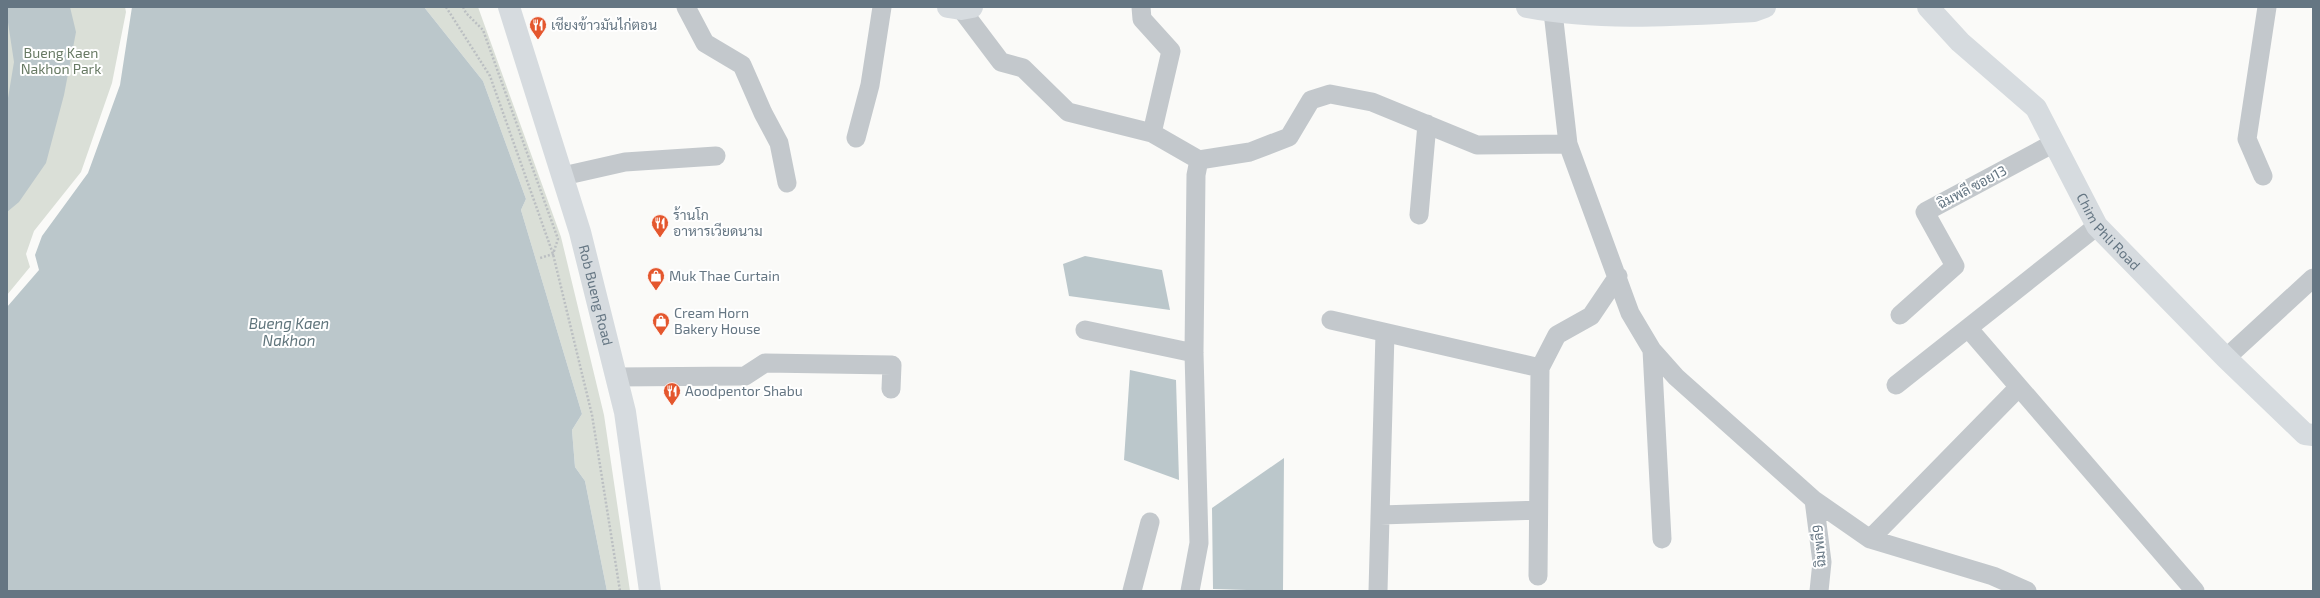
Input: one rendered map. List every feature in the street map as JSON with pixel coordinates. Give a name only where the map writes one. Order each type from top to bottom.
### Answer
[{"type":"street","name":"Rob Bueng Road","points":[[509,7],[580,232],[625,412],[650,591]]},
{"type":"street","points":[[686,7],[705,43],[742,65],[763,113],[779,143],[788,183]]},
{"type":"street","points":[[856,138],[870,85],[882,7]]},
{"type":"street","points":[[1141,7],[1142,19],[1171,51],[1152,133]]},
{"type":"street","points":[[1527,7],[1554,12],[1754,11],[1765,7]]},
{"type":"street","name":"Chim Phli Road","points":[[1928,7],[1960,42],[2036,108],[2097,226],[2226,358],[2304,434],[2313,435]]},
{"type":"street","points":[[2263,176],[2247,138],[2267,7]]},
{"type":"street","points":[[960,8],[1001,62],[1023,68],[1068,112],[1152,133],[1199,160],[1250,152],[1289,137],[1311,100],[1330,94],[1372,102],[1477,145],[1568,144]]},
{"type":"street","points":[[1554,12],[1568,144],[1618,276],[1630,313],[1652,350],[1676,377],[1814,500],[1870,539],[1993,576],[2027,591]]},
{"type":"street","points":[[1419,215],[1427,124]]},
{"type":"street","name":"ฉิมพลี ซอย13","points":[[1900,315],[1955,266],[1924,212],[2054,143]]},
{"type":"street","points":[[563,176],[625,162],[716,156]]},
{"type":"street","points":[[1190,591],[1200,543],[1194,353],[1196,174],[1199,160]]},
{"type":"street","points":[[1896,385],[2097,226]]},
{"type":"street","points":[[1538,576],[1540,368],[1558,335],[1591,316],[1618,276]]},
{"type":"street","points":[[2226,358],[2313,278]]},
{"type":"street","points":[[1330,320],[1540,368]]},
{"type":"street","points":[[1968,328],[2195,591]]},
{"type":"street","points":[[1085,330],[1194,353]]},
{"type":"street","points":[[1378,591],[1385,332]]},
{"type":"street","points":[[1652,350],[1662,539]]},
{"type":"street","points":[[616,377],[745,376],[765,363],[892,365],[890,389]]},
{"type":"street","points":[[1870,539],[2019,387]]},
{"type":"street","name":"ฉิมพลี9","points":[[1814,500],[1822,562],[1819,591]]},
{"type":"street","points":[[1380,515],[1538,510]]},
{"type":"street","points":[[1132,591],[1150,522]]},
{"type":"path","points":[[446,7],[490,76],[553,254],[592,415],[620,591]]},
{"type":"path","points":[[464,7],[466,13],[483,30],[558,239],[553,254]]},
{"type":"path","points":[[540,258],[553,254]]},
{"type":"green space","name":"Bueng Kaen Nakhon Park","points":[[7,7],[125,7],[126,12],[112,83],[81,172],[34,231],[26,254],[30,267],[7,295]]},
{"type":"green space","points":[[424,7],[478,7],[561,237],[604,415],[630,591],[607,591],[585,481],[575,467],[572,430],[582,414],[521,210],[526,199],[483,81]]},
{"type":"water","points":[[8,7],[70,7],[76,32],[64,95],[46,163],[19,202],[7,212],[7,104],[14,62],[7,16]]},
{"type":"water","name":"Bueng Kaen Nakhon","points":[[132,7],[424,7],[483,81],[526,199],[521,210],[582,414],[572,430],[575,467],[585,481],[607,591],[7,591],[7,307],[39,270],[35,255],[42,236],[88,173],[120,85]]},
{"type":"water","points":[[1085,256],[1162,270],[1170,310],[1069,296],[1063,264]]},
{"type":"water","points":[[1130,370],[1176,380],[1179,480],[1124,460]]},
{"type":"water","points":[[1284,458],[1283,591],[1213,589],[1212,508]]},
{"type":"place","name":"เชียงข้าวมันไก่ตอน","points":[[538,40]]},
{"type":"place","name":"ร้านโก อาหารเวียดนาม","points":[[660,238]]},
{"type":"place","name":"Muk Thae Curtain","points":[[656,291]]},
{"type":"place","name":"Cream Horn Bakery House","points":[[661,336]]},
{"type":"place","name":"Aoodpentor Shabu","points":[[672,406]]}]
